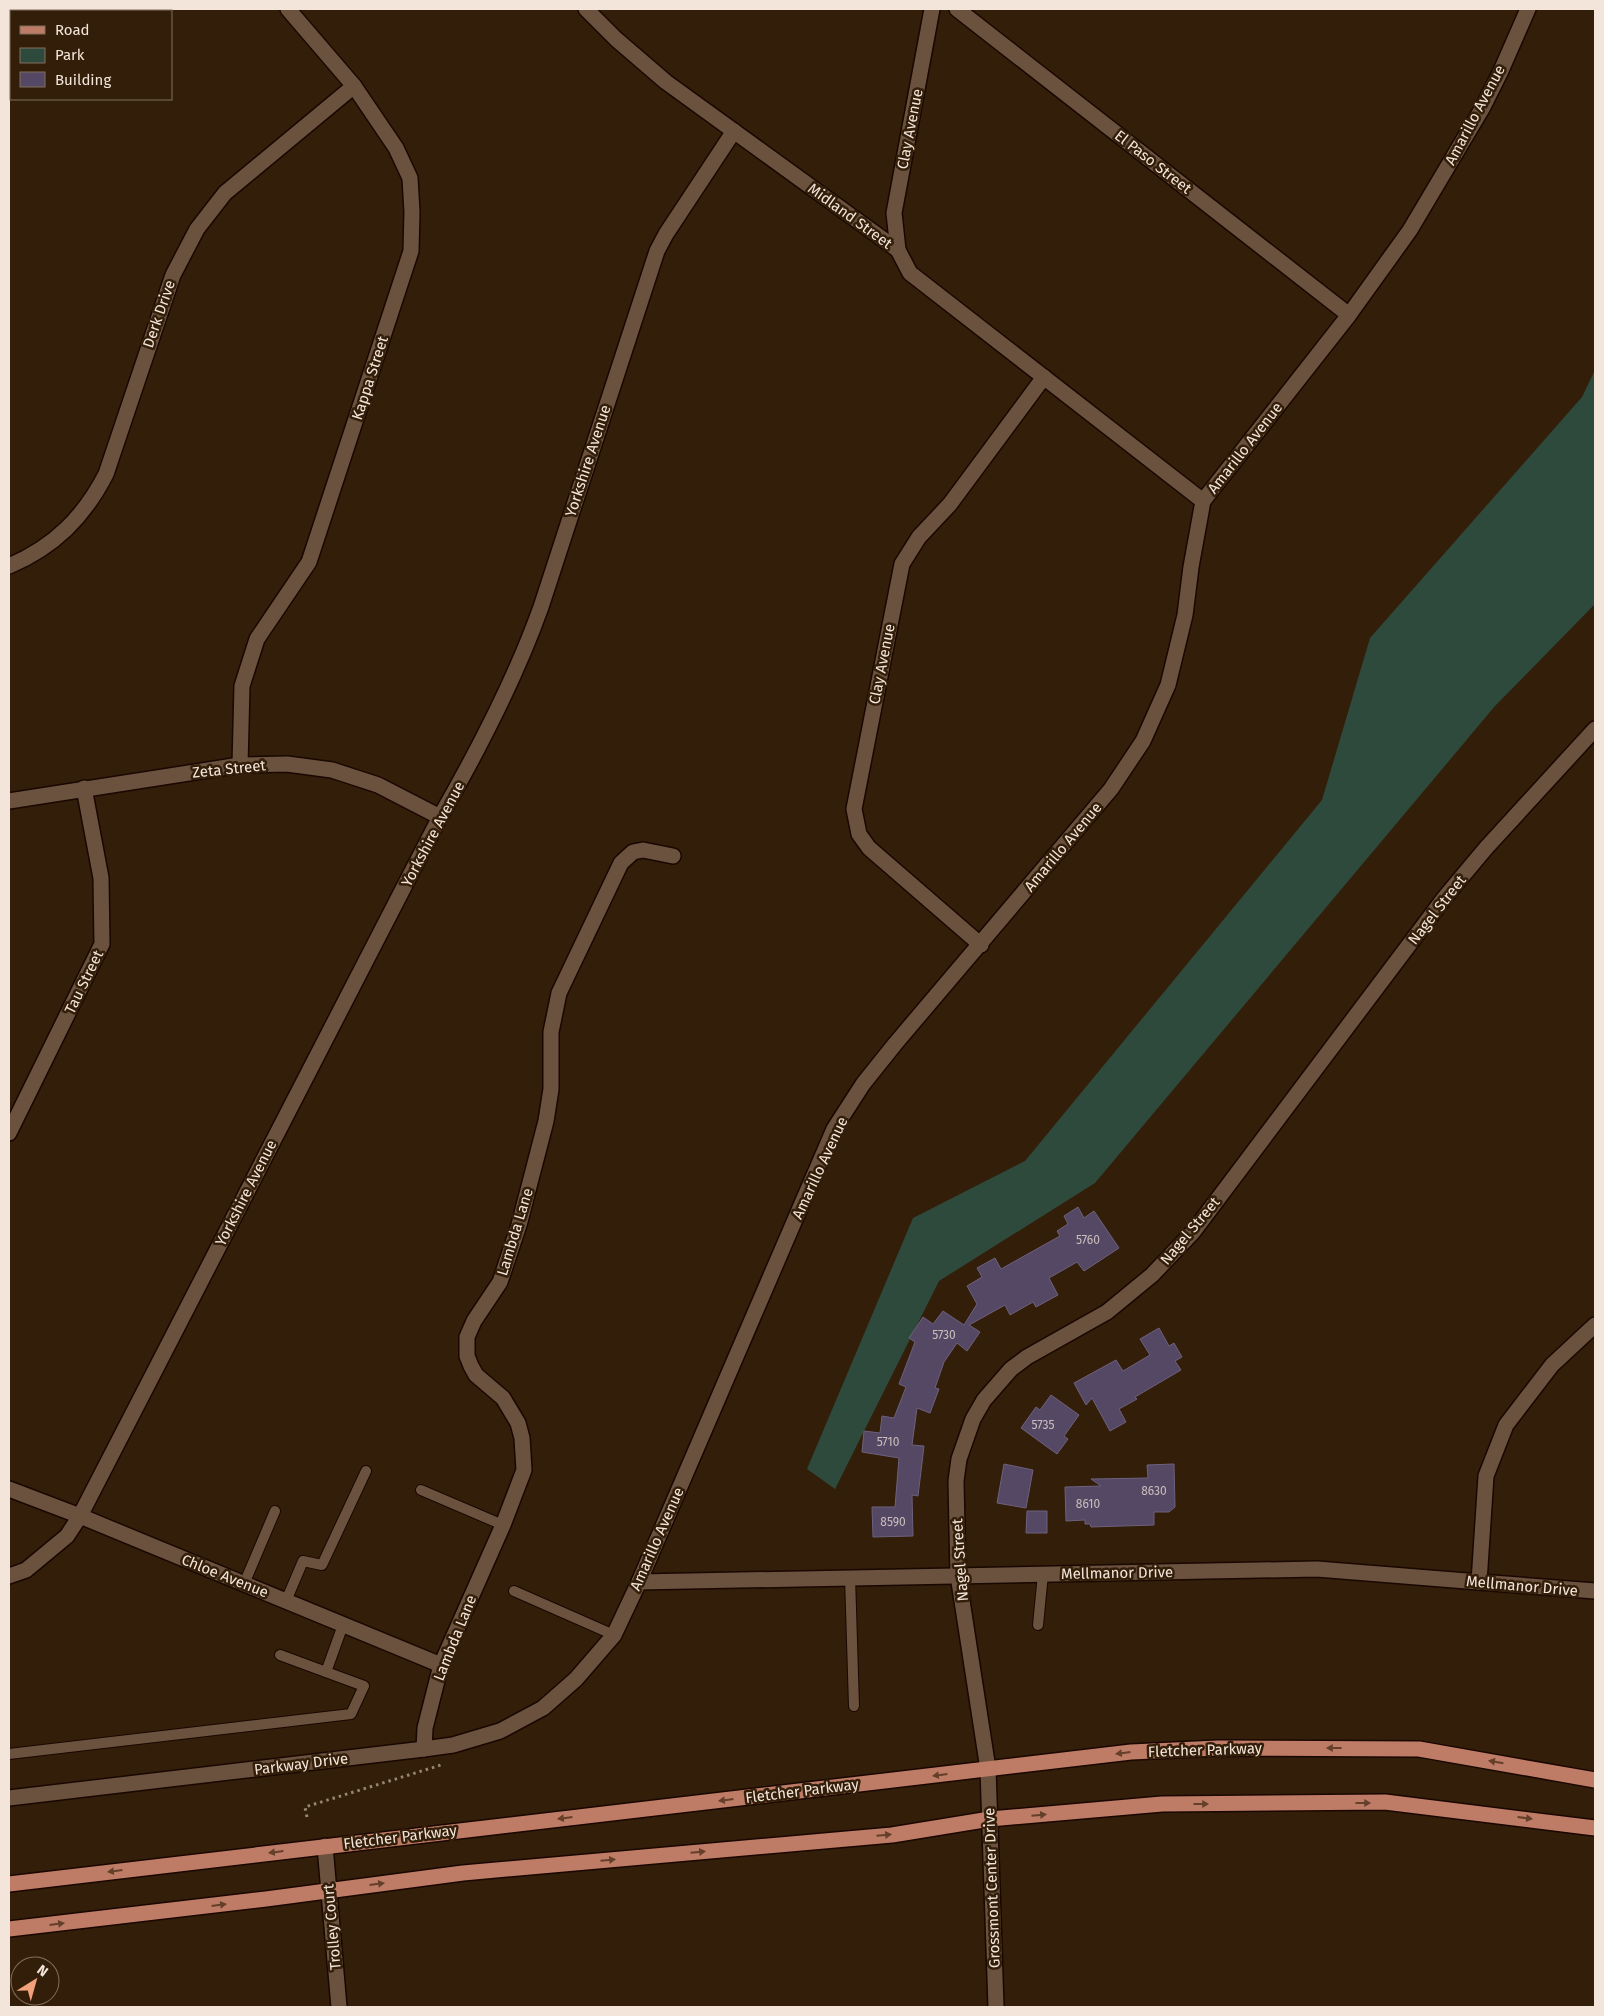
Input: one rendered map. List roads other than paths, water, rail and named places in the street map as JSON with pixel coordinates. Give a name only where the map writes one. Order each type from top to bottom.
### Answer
[{"type":"main road","name":"Fletcher Parkway","points":[[9,1884],[1131,1752],[1218,1748],[1419,1749],[1595,1780]]},
{"type":"main road","points":[[9,1929],[463,1873],[892,1834],[990,1819],[1162,1804],[1385,1802],[1595,1828]]},
{"type":"street","name":"Kappa Street","points":[[240,766],[242,686],[257,639],[309,562],[412,251],[410,178],[396,148],[354,86],[288,9]]},
{"type":"street","name":"Midland Street","points":[[586,9],[640,61],[898,250],[910,273],[1203,501]]},
{"type":"street","name":"Clay Avenue","points":[[898,250],[894,213],[932,9]]},
{"type":"street","name":"El Paso Street","points":[[957,9],[1349,315]]},
{"type":"street","name":"Amarillo Avenue","points":[[576,1679],[614,1635],[639,1582],[834,1129],[863,1084],[894,1044],[981,945],[1128,766],[1148,732],[1168,685],[1177,654],[1203,501],[1349,315],[1424,209],[1483,107],[1528,9]]},
{"type":"street","name":"Derk Drive","points":[[9,566],[25,560],[56,540],[72,525],[96,492],[106,474],[173,275],[197,228],[225,193],[354,86]]},
{"type":"street","name":"Yorkshire Avenue","points":[[9,1576],[26,1570],[67,1536],[80,1516],[440,817],[478,750],[526,650],[657,251],[666,234],[734,131]]},
{"type":"street","name":"Clay Avenue","points":[[981,945],[869,848],[859,834],[854,809],[902,564],[919,537],[950,504],[1044,377]]},
{"type":"street","name":"Nagel Street","points":[[988,1769],[958,1575],[956,1481],[959,1459],[970,1426],[984,1400],[1001,1379],[1027,1357],[1107,1312],[1138,1288],[1173,1254],[1193,1232],[1445,897],[1486,848],[1595,729]]},
{"type":"street","name":"Zeta Street","points":[[9,801],[84,788],[240,766],[287,764],[332,770],[378,785],[440,817]]},
{"type":"street","name":"Tau Street","points":[[9,1133],[14,1112],[102,944],[101,878],[84,788]]},
{"type":"street","name":"Lambda Lane","points":[[424,1749],[425,1728],[441,1665],[503,1526],[524,1470],[522,1438],[518,1423],[507,1404],[492,1387],[476,1375],[467,1356],[467,1337],[474,1321],[500,1282],[519,1225],[546,1121],[551,1089],[551,1032],[559,993],[620,863],[633,852],[643,850],[674,856]]},
{"type":"street","points":[[1479,1582],[1486,1476],[1506,1425],[1552,1365],[1595,1325]]},
{"type":"street","name":"Chloe Avenue","points":[[9,1489],[80,1516],[441,1665]]},
{"type":"street","name":"Mellmanor Drive","points":[[639,1582],[1317,1569],[1595,1591]]},
{"type":"street","name":"Parkway Drive","points":[[9,1798],[453,1745],[500,1731],[543,1708],[576,1679]]},
{"type":"street","name":"Grossmont Center Drive","points":[[988,1769],[996,2007]]},
{"type":"street","name":"Trolley Court","points":[[324,1846],[339,2007]]},
{"type":"lane","points":[[286,1601],[303,1562],[322,1566],[366,1470]]},
{"type":"lane","points":[[421,1490],[503,1526]]},
{"type":"lane","points":[[244,1584],[275,1511]]},
{"type":"lane","points":[[1038,1626],[1043,1574]]},
{"type":"lane","points":[[850,1577],[854,1706]]},
{"type":"lane","points":[[514,1591],[614,1635]]},
{"type":"lane","points":[[326,1672],[343,1625]]},
{"type":"lane","points":[[9,1754],[351,1714],[364,1686],[280,1654]]}]
